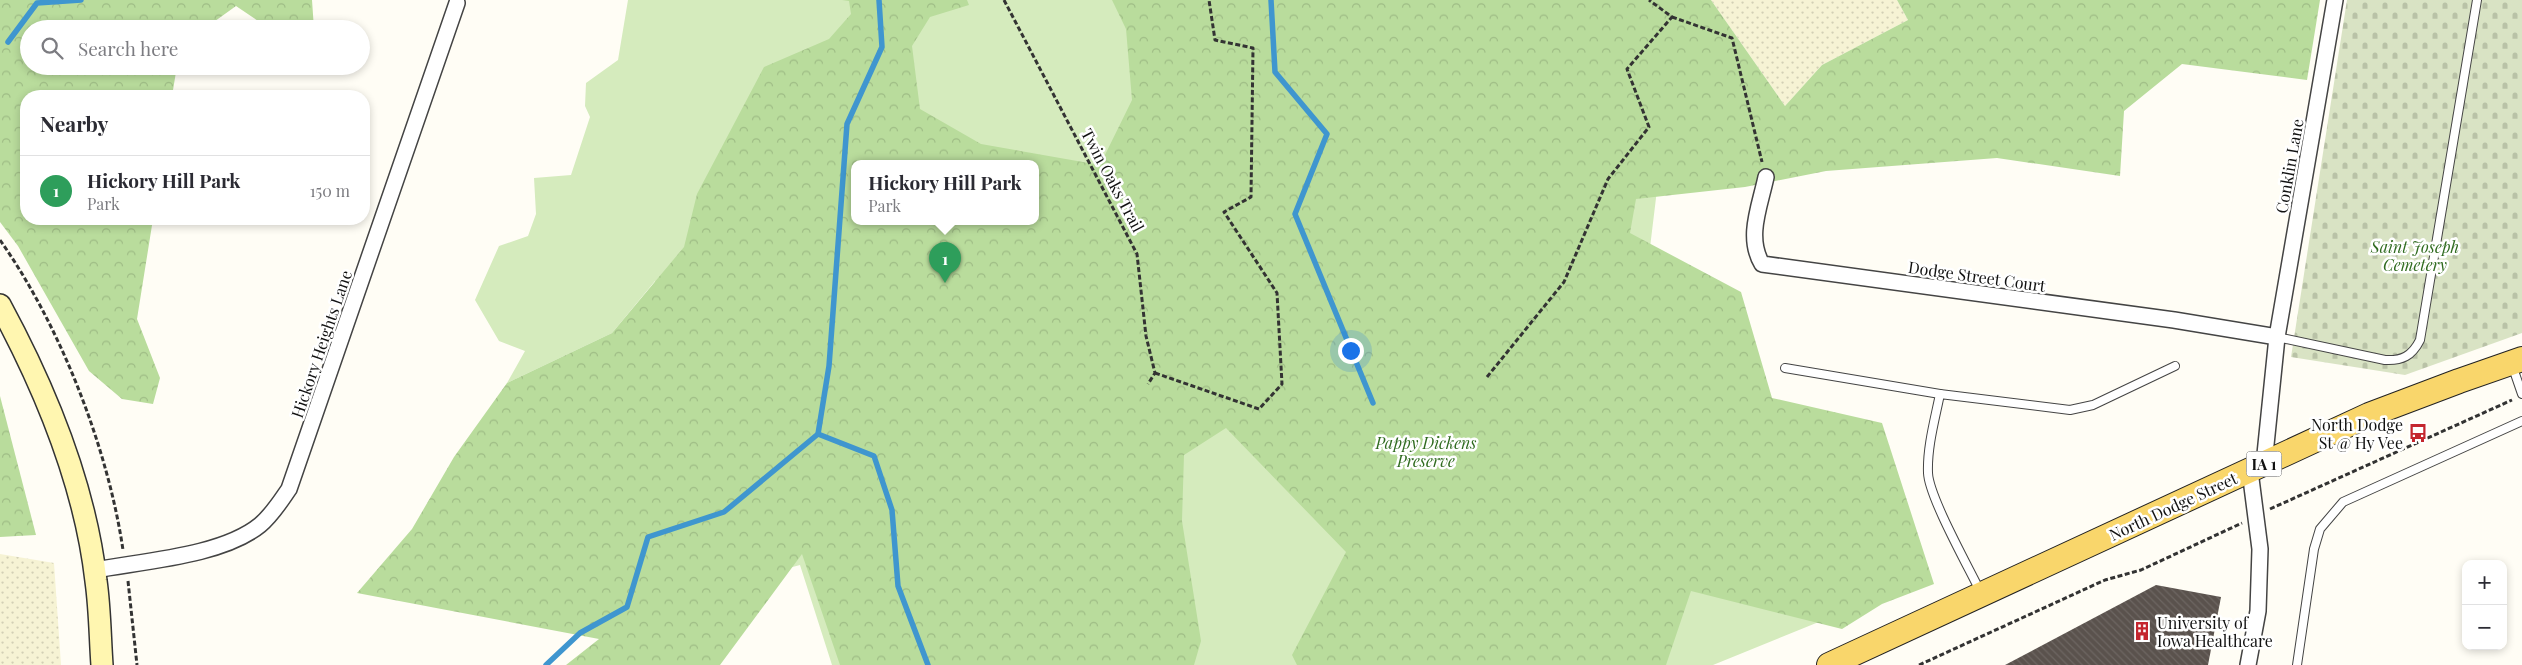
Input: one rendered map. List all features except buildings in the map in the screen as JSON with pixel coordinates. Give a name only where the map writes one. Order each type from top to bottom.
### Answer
[{"type":"main road","points":[[0,304],[24,348],[49,406],[70,465],[84,517],[94,570],[102,665]]},
{"type":"main road","name":"North Dodge Street","points":[[1829,665],[2369,416],[2517,361]]},
{"type":"street","name":"Conklin Lane","points":[[2248,665],[2258,611],[2260,549],[2256,516],[2257,468],[2277,337],[2335,0]]},
{"type":"street","name":"Hickory Heights Lane","points":[[94,570],[218,547],[238,539],[260,525],[275,510],[289,489],[457,3]]},
{"type":"street","name":"Dodge Street Court","points":[[1766,177],[1753,238],[1756,253],[1762,264],[2174,320],[2277,337]]},
{"type":"lane","points":[[2277,337],[2385,360],[2398,361],[2414,352],[2420,340],[2477,0]]},
{"type":"lane","points":[[2517,361],[2522,394]]},
{"type":"lane","points":[[1785,368],[1940,394],[2070,410],[2093,405],[2175,366]]},
{"type":"lane","points":[[1940,394],[1931,440],[1928,475],[1934,494],[1982,594]]},
{"type":"lane","points":[[2297,665],[2314,549],[2320,529],[2328,518],[2343,502],[2522,421]]},
{"type":"path","name":"Twin Oaks Trail","points":[[1004,0],[1138,254],[1146,336],[1155,373]]},
{"type":"path","points":[[1148,384],[1155,373],[1259,409],[1282,384],[1277,293],[1224,212],[1251,197],[1253,48],[1215,40],[1209,0]]},
{"type":"path","points":[[1649,0],[1672,17],[1732,38],[1766,177]]},
{"type":"path","points":[[1487,377],[1564,282],[1608,179],[1649,127],[1627,69],[1672,17]]},
{"type":"path","points":[[0,240],[17,264],[62,351],[88,416],[110,485],[126,564],[137,665]]},
{"type":"path","points":[[1919,665],[2105,580],[2141,570],[2514,399]]},
{"type":"shaded area","points":[[1711,0],[1897,0],[1908,20],[1822,65],[1785,106]]},
{"type":"shaded area","points":[[0,554],[54,563],[61,665],[0,665]]},
{"type":"green space","points":[[0,0],[312,0],[313,20],[257,20],[236,6],[217,20],[20,20],[20,75],[176,75],[173,90],[20,90],[20,225],[152,225],[137,319],[160,378],[153,404],[122,399],[89,371],[18,246],[0,222]]},
{"type":"green space","name":"Pappy Dickens Preserve","points":[[628,0],[1680,0],[1632,396],[1910,585],[1713,665],[832,665],[800,565],[651,605],[655,281],[612,333],[507,383],[525,351],[499,341],[475,300],[499,246],[528,236],[536,214],[534,178],[571,175],[590,117],[585,106],[586,83],[618,60]]},
{"type":"green space","name":"Pappy Dickens Preserve","points":[[842,0],[967,0],[969,5],[930,17],[912,46],[920,109],[981,144],[1100,165],[1132,100],[1126,29],[1112,0],[1711,0],[1785,106],[1822,65],[1908,20],[1897,0],[2320,0],[2307,80],[2182,64],[2124,111],[2120,176],[1997,158],[1826,171],[1745,187],[1636,199],[1630,233],[1741,292],[1772,398],[1882,423],[1934,584],[1882,604],[1842,629],[1691,591],[1666,665],[1297,665],[1292,655],[1346,552],[1226,428],[1184,455],[1182,521],[1201,641],[1194,665],[840,665],[802,554],[720,665],[566,665],[599,639],[357,593],[412,529],[454,457],[507,383],[612,333],[684,247],[697,194],[764,67],[829,39],[851,14],[849,1]]},
{"type":"green space","name":"Saint Joseph Cemetery","points":[[2347,0],[2522,0],[2522,333],[2405,375],[2291,357]]},
{"type":"green space","points":[[0,396],[36,535],[0,537]]},
{"type":"waterway","points":[[24,20],[37,3],[81,0]]},
{"type":"waterway","points":[[546,665],[580,633],[627,607],[648,537],[724,512],[818,434],[829,366],[847,124],[882,47],[879,0]]},
{"type":"waterway","points":[[1271,0],[1275,72],[1327,134],[1295,214],[1373,403]]},
{"type":"waterway","points":[[8,42],[20,26]]},
{"type":"waterway","points":[[818,434],[874,456],[892,510],[898,586],[928,665]]},
{"type":"place","name":"Hickory Hill Park","points":[[945,283]]},
{"type":"place","name":"North Dodge St @ Hy Vee","points":[[2418,433]]},
{"type":"place","name":"University of Iowa Healthcare","points":[[2142,631]]}]
